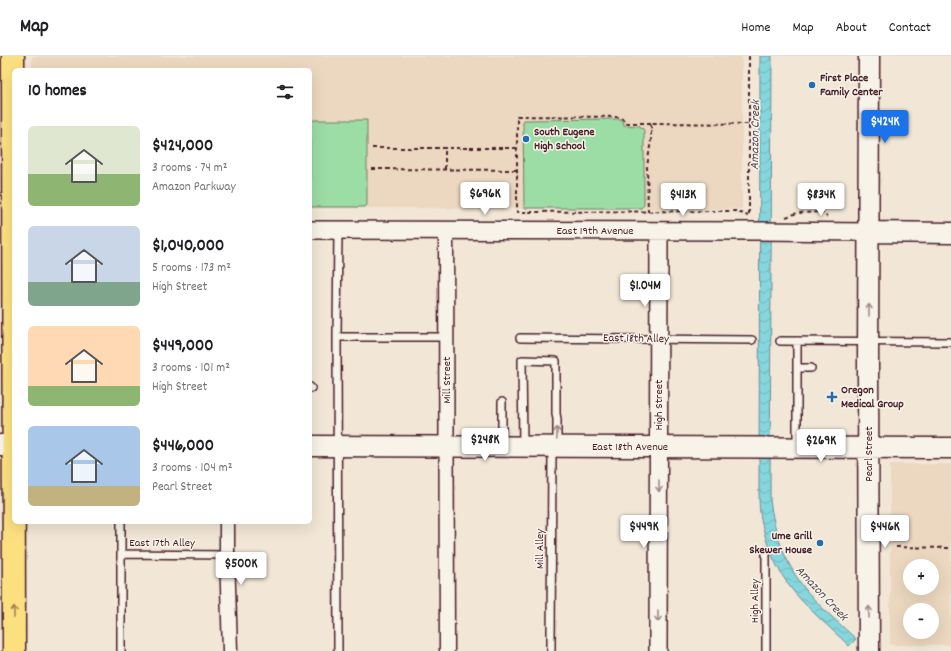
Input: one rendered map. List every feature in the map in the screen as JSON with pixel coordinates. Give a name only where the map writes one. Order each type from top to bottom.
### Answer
[{"type":"main road","points":[[12,68],[13,56]]},
{"type":"main road","name":"Pearl Street","points":[[869,56],[869,341],[865,369],[869,448],[869,651]]},
{"type":"main road","points":[[12,77],[7,335],[14,651]]},
{"type":"main road","name":"East 19th Avenue","points":[[869,232],[951,233]]},
{"type":"main road","name":"East 18th Avenue","points":[[312,446],[951,448]]},
{"type":"street","name":"East 19th Avenue","points":[[312,230],[660,231],[765,224],[869,232]]},
{"type":"street","name":"Mill Street","points":[[446,230],[447,651]]},
{"type":"street","name":"High Street","points":[[658,651],[660,231]]},
{"type":"street","points":[[227,524],[230,651]]},
{"type":"lane","points":[[338,230],[338,651]]},
{"type":"lane","points":[[337,337],[447,337]]},
{"type":"lane","name":"East 18th Alley","points":[[520,338],[752,340]]},
{"type":"lane","points":[[780,341],[951,342]]},
{"type":"lane","points":[[797,341],[797,447]]},
{"type":"lane","name":"Mill Alley","points":[[523,446],[522,360],[556,361],[556,414],[558,419],[554,446],[551,651]]},
{"type":"lane","points":[[797,368],[810,368]]},
{"type":"lane","points":[[502,402],[502,446]]},
{"type":"lane","points":[[121,524],[121,651]]},
{"type":"lane","name":"High Alley","points":[[766,552],[766,651]]},
{"type":"lane","name":"East 17th Alley","points":[[121,554],[227,555]]},
{"type":"path","points":[[749,56],[749,124],[765,224]]},
{"type":"path","points":[[749,124],[626,123],[621,117],[517,116],[517,212],[735,211],[765,224],[793,214],[822,212]]},
{"type":"path","points":[[648,212],[647,167],[651,123]]},
{"type":"path","points":[[372,148],[517,148]]},
{"type":"path","points":[[445,148],[445,169]]},
{"type":"path","points":[[372,169],[517,170]]},
{"type":"path","points":[[896,547],[951,548]]},
{"type":"shaded area","name":"South Eugene High School","points":[[32,56],[742,56],[742,209],[312,208],[312,68],[32,68]]},
{"type":"shaded area","points":[[890,464],[951,464],[951,645],[890,645]]},
{"type":"green space","points":[[621,119],[624,125],[640,126],[644,130],[644,205],[641,208],[524,208],[523,120]]},
{"type":"green space","points":[[312,120],[367,120],[367,205],[365,207],[312,207]]},
{"type":"water","points":[[760,56],[772,56],[770,500],[777,534],[790,566],[802,585],[814,599],[856,639],[849,646],[794,592],[776,565],[764,534],[760,513]]},
{"type":"place","name":"First Place Family Center","points":[[812,85]]},
{"type":"place","name":"South Eugene High School","points":[[526,139]]},
{"type":"place","name":"Oregon Medical Group","points":[[832,397]]},
{"type":"place","name":"Ume Grill Skewer House","points":[[820,543]]},
{"type":"water label","name":"Amazon Creek","points":[[756,135]]},
{"type":"water label","name":"Amazon Creek","points":[[821,594]]}]
